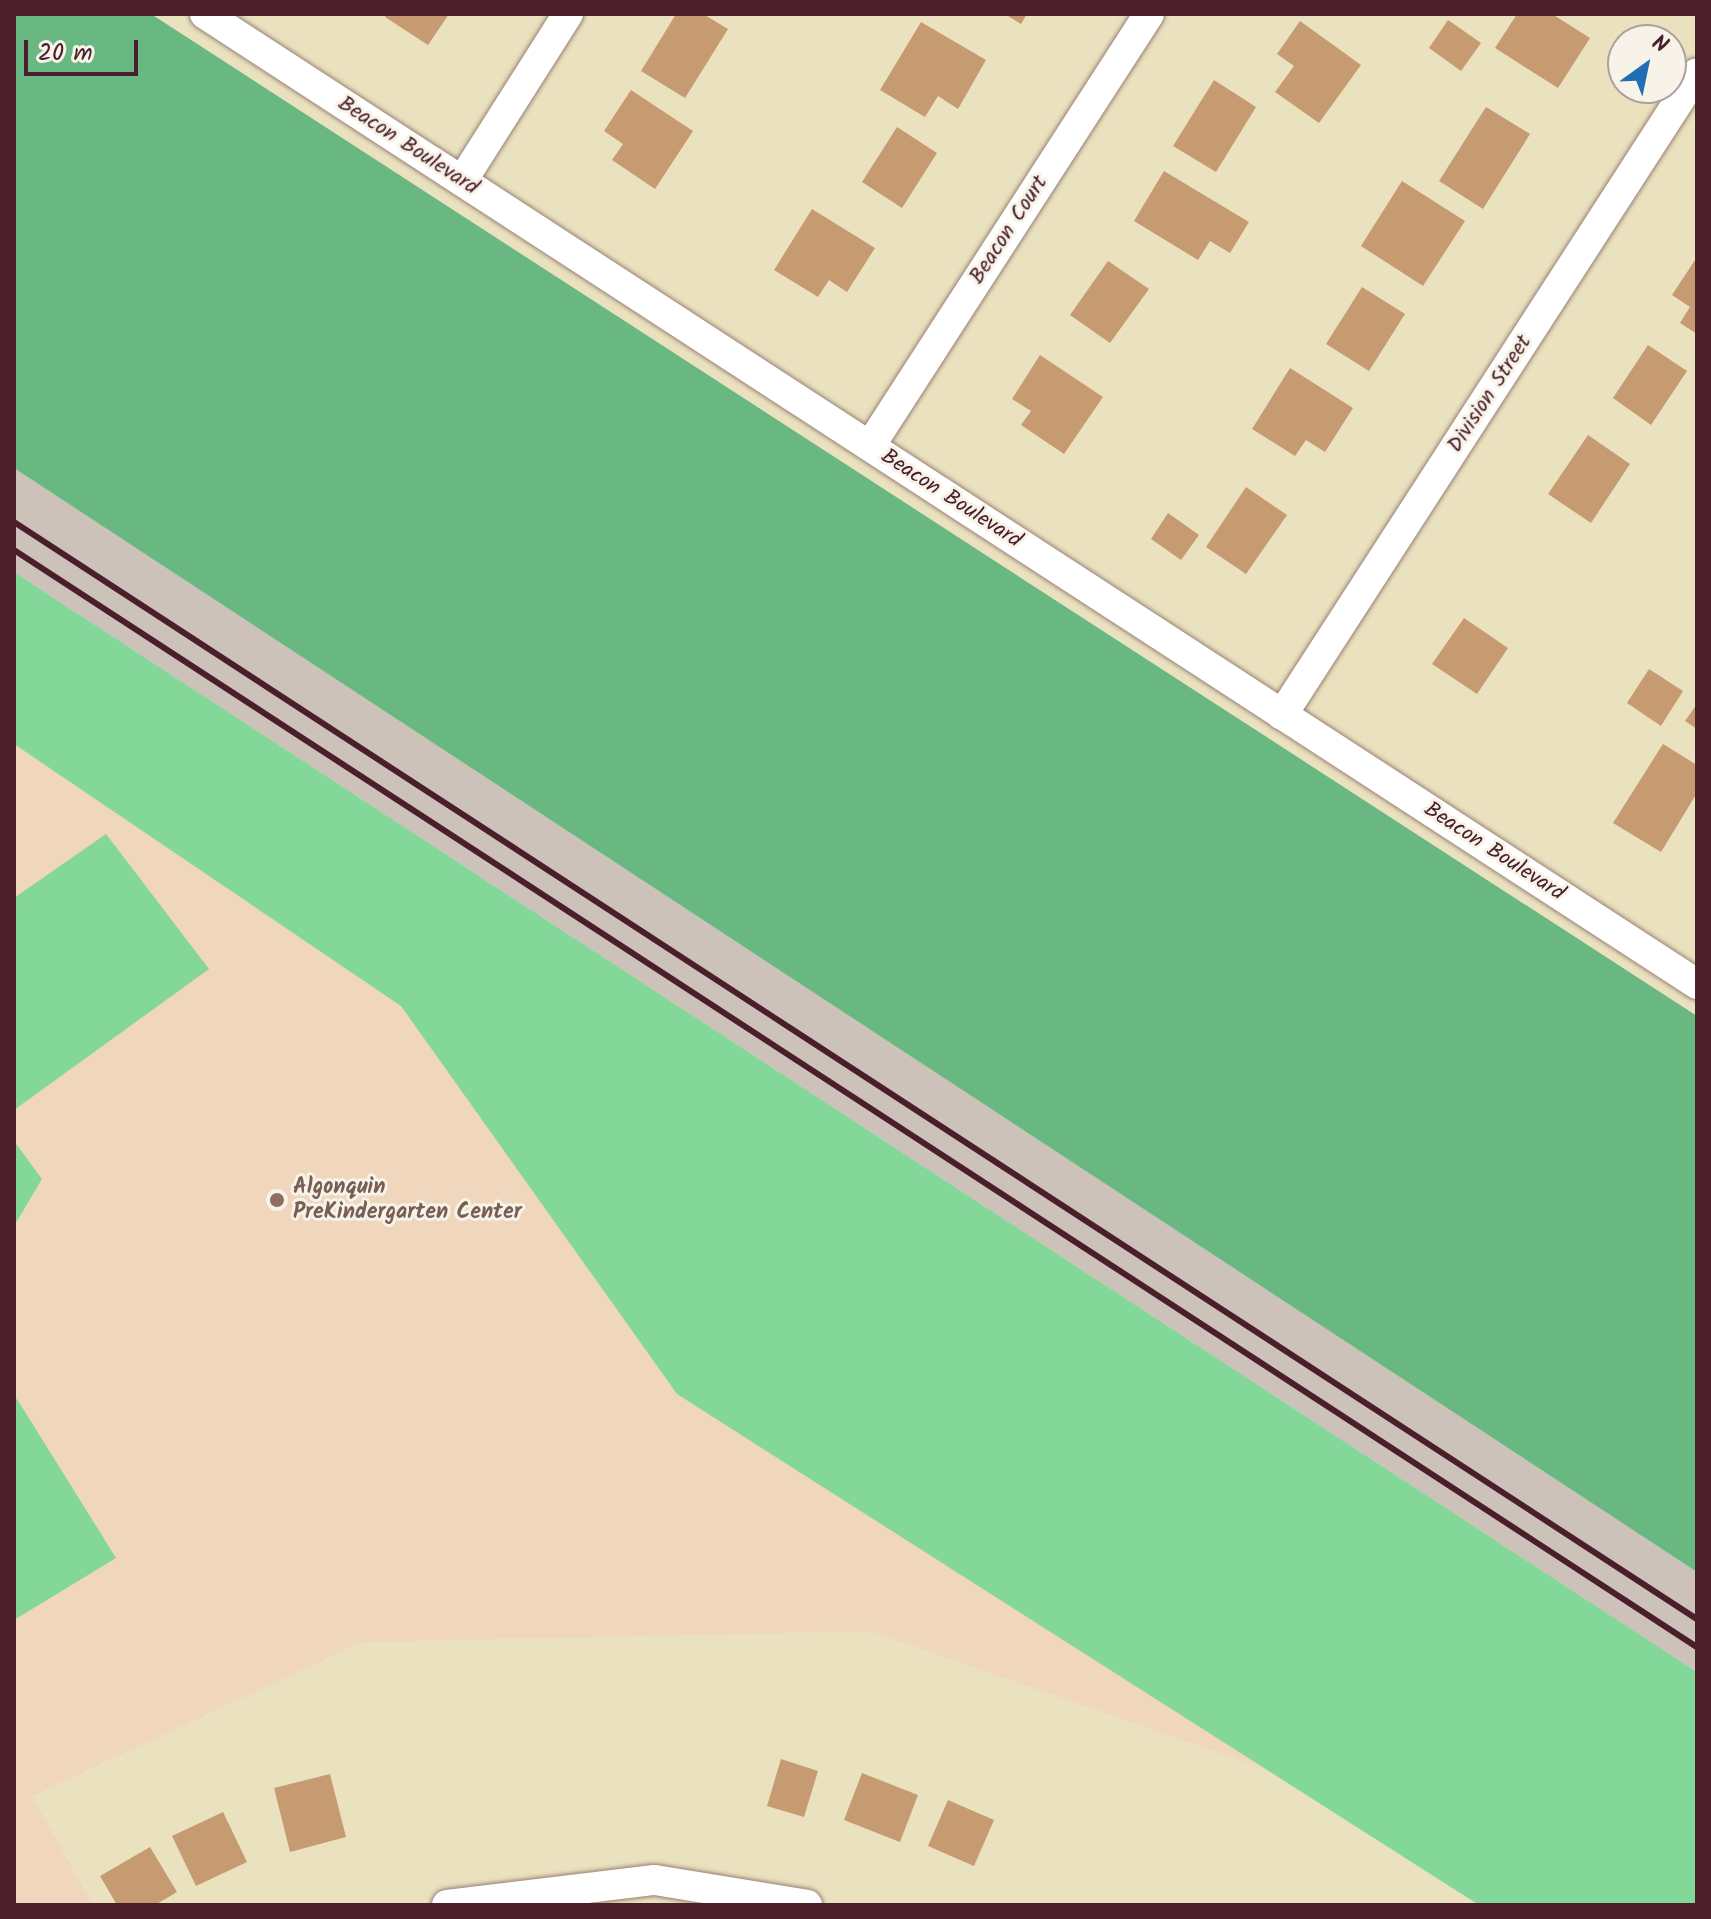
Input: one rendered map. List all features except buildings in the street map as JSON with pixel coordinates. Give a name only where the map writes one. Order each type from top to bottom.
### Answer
[{"type":"street","name":"Beacon Boulevard","points":[[205,14],[1696,982]]},
{"type":"street","points":[[462,181],[568,14]]},
{"type":"street","name":"Beacon Court","points":[[870,446],[1149,14]]},
{"type":"street","name":"Division Street","points":[[1282,715],[1697,73]]},
{"type":"street","points":[[447,1905],[655,1880],[807,1905]]},
{"type":"shaded area","points":[[14,468],[1697,1572],[1697,1672],[14,572]]},
{"type":"shaded area","name":"Algonquin PreKindergarten Center","points":[[14,744],[401,1006],[677,1394],[1272,1771],[870,1631],[362,1642],[32,1796],[93,1905],[14,1905]]},
{"type":"green space","points":[[14,14],[151,14],[1697,1016],[1697,1572],[14,468]]},
{"type":"green space","points":[[14,572],[1697,1672],[1697,1905],[1479,1905],[677,1394],[401,1006],[14,744]]},
{"type":"green space","points":[[106,834],[209,969],[14,1110],[14,898]]},
{"type":"green space","points":[[14,1141],[42,1179],[14,1226]]},
{"type":"green space","points":[[17,1399],[116,1558],[14,1620],[14,1401]]},
{"type":"railway","points":[[14,522],[1697,1619]]},
{"type":"railway","points":[[14,550],[1697,1647]]},
{"type":"place","name":"Algonquin PreKindergarten Center","points":[[277,1200]]}]
